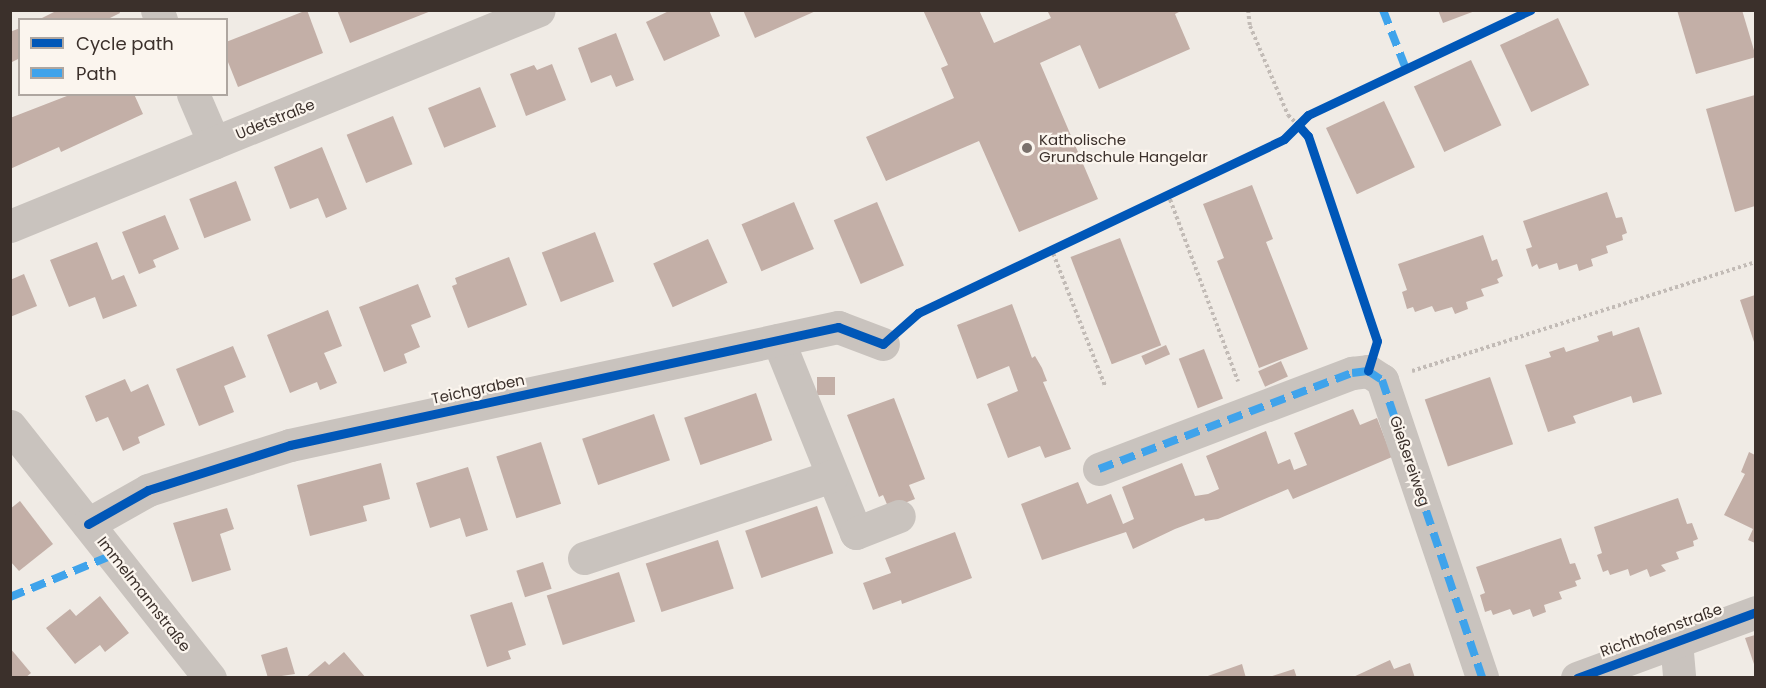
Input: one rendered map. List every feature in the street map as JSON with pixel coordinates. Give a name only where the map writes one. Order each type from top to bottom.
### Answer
[{"type":"street","name":"Udetstraße","points":[[10,226],[539,10]]},
{"type":"street","points":[[194,96],[214,143]]},
{"type":"street","name":"Teichgraben","points":[[88,524],[148,490],[290,445],[838,327],[883,344]]},
{"type":"street","points":[[778,340],[856,533],[899,516]]},
{"type":"street","points":[[1099,469],[1352,373],[1368,371],[1382,380]]},
{"type":"street","name":"Gießereiweg","points":[[1382,380],[1482,678]]},
{"type":"street","name":"Immelmannstraße","points":[[10,426],[210,678]]},
{"type":"street","points":[[584,558],[832,476]]},
{"type":"street","name":"Richthofenstraße","points":[[1577,678],[1755,612]]},
{"type":"street","points":[[1676,641],[1679,678]]},
{"type":"path","points":[[1248,10],[1250,26],[1288,115],[1298,125]]},
{"type":"path","points":[[1168,194],[1249,411]]},
{"type":"path","points":[[1050,248],[1105,386]]},
{"type":"path","points":[[1382,380],[1755,262]]},
{"type":"building","points":[[58,10],[119,10],[120,13],[110,18],[42,18]]},
{"type":"building","points":[[307,10],[323,53],[238,87],[228,62],[228,41]]},
{"type":"building","points":[[337,10],[431,10],[431,11],[350,43]]},
{"type":"building","points":[[671,10],[709,10],[720,36],[664,61],[646,22]]},
{"type":"building","points":[[743,10],[818,10],[755,38]]},
{"type":"building","points":[[923,10],[979,10],[994,43],[1051,18],[1047,10],[1183,10],[1175,14],[1190,49],[1099,89],[1080,45],[1040,63],[1098,199],[1019,232],[979,141],[886,181],[866,137],[954,98],[941,68],[948,65]]},
{"type":"building","points":[[1438,10],[1475,10],[1475,11],[1443,23]]},
{"type":"building","points":[[1677,10],[1742,10],[1756,57],[1696,74]]},
{"type":"building","points":[[1558,18],[1589,85],[1531,112],[1500,45]]},
{"type":"building","points":[[18,29],[18,59],[10,63],[10,32]]},
{"type":"building","points":[[616,33],[634,80],[616,87],[611,75],[591,83],[578,48]]},
{"type":"building","points":[[1471,60],[1501,125],[1444,152],[1414,87]]},
{"type":"building","points":[[552,64],[566,100],[526,116],[510,74],[534,65],[537,70]]},
{"type":"building","points":[[480,87],[496,127],[444,148],[428,108]]},
{"type":"building","points":[[1755,95],[1755,206],[1735,212],[1706,109]]},
{"type":"building","points":[[67,96],[135,96],[143,114],[61,152],[59,147],[10,169],[10,118]]},
{"type":"building","points":[[1384,101],[1415,167],[1357,194],[1326,128]]},
{"type":"building","points":[[393,116],[412,164],[366,183],[347,135]]},
{"type":"building","points":[[322,147],[347,209],[326,218],[318,198],[290,209],[274,167]]},
{"type":"building","points":[[236,181],[251,220],[204,238],[189,199]]},
{"type":"building","points":[[1252,185],[1273,239],[1266,242],[1308,349],[1259,368],[1217,261],[1224,258],[1203,204]]},
{"type":"building","points":[[1607,192],[1616,218],[1622,217],[1627,233],[1622,235],[1623,240],[1606,246],[1608,253],[1591,259],[1593,266],[1579,271],[1577,264],[1559,270],[1557,263],[1539,269],[1537,264],[1532,267],[1526,249],[1532,247],[1523,221]]},
{"type":"building","points":[[794,202],[814,249],[761,271],[742,224]]},
{"type":"building","points":[[877,202],[904,266],[861,284],[834,220]]},
{"type":"building","points":[[165,215],[179,249],[153,260],[156,267],[139,274],[122,232]]},
{"type":"building","points":[[595,232],[614,281],[561,302],[542,252]]},
{"type":"building","points":[[1483,235],[1492,261],[1497,259],[1503,276],[1497,279],[1499,283],[1481,289],[1484,296],[1466,302],[1468,309],[1455,314],[1452,307],[1435,312],[1432,306],[1415,312],[1413,307],[1407,309],[1402,292],[1407,290],[1398,264]]},
{"type":"building","points":[[1120,238],[1161,345],[1112,364],[1071,257]]},
{"type":"building","points":[[708,239],[728,283],[673,307],[653,263]]},
{"type":"building","points":[[97,242],[112,280],[124,275],[137,306],[103,319],[95,297],[69,307],[50,260]]},
{"type":"building","points":[[509,257],[527,305],[468,328],[452,286],[457,284],[455,278]]},
{"type":"building","points":[[24,274],[37,306],[10,317],[10,280]]},
{"type":"building","points":[[418,284],[431,317],[411,325],[420,347],[404,354],[407,363],[384,372],[359,307]]},
{"type":"building","points":[[1755,295],[1755,345],[1740,300]]},
{"type":"building","points":[[1012,304],[1032,358],[1035,356],[1042,368],[1047,381],[1043,382],[1071,449],[1045,458],[1040,446],[1008,458],[987,404],[1018,391],[1009,366],[977,379],[957,325]]},
{"type":"building","points":[[328,310],[342,346],[324,353],[337,383],[320,390],[317,382],[290,393],[267,335]]},
{"type":"building","points":[[1639,327],[1662,394],[1633,403],[1631,396],[1573,416],[1576,423],[1548,432],[1525,365],[1551,357],[1549,352],[1564,347],[1566,352],[1599,341],[1597,336],[1612,331],[1613,336]]},
{"type":"building","points":[[1166,345],[1170,354],[1145,365],[1141,356]]},
{"type":"building","points":[[233,346],[246,377],[224,386],[234,412],[199,426],[176,369]]},
{"type":"building","points":[[1204,349],[1223,398],[1198,408],[1179,359]]},
{"type":"building","points":[[1281,361],[1288,377],[1265,387],[1258,371]]},
{"type":"building","points":[[817,377],[835,377],[835,395],[817,395]]},
{"type":"building","points":[[1490,377],[1513,444],[1448,467],[1425,399]]},
{"type":"building","points":[[125,379],[131,392],[148,384],[165,425],[138,437],[140,443],[123,451],[108,417],[96,422],[85,396]]},
{"type":"building","points":[[756,393],[772,440],[700,465],[684,418]]},
{"type":"building","points":[[894,398],[925,479],[909,485],[915,499],[889,509],[883,495],[879,497],[847,415]]},
{"type":"building","points":[[1353,409],[1360,425],[1377,418],[1392,457],[1293,499],[1288,489],[1218,519],[1205,521],[1204,518],[1175,529],[1133,549],[1126,532],[1042,560],[1021,504],[1078,482],[1087,504],[1111,494],[1123,524],[1134,519],[1122,487],[1182,463],[1195,496],[1208,494],[1219,489],[1206,456],[1266,431],[1278,464],[1290,459],[1294,470],[1307,465],[1294,433]]},
{"type":"building","points":[[654,414],[670,460],[598,485],[582,439]]},
{"type":"building","points":[[541,442],[561,504],[516,518],[496,457]]},
{"type":"building","points":[[1749,452],[1755,455],[1755,543],[1748,540],[1753,529],[1724,515],[1745,474],[1741,472]]},
{"type":"building","points":[[381,463],[390,499],[363,506],[367,521],[310,536],[297,485]]},
{"type":"building","points":[[468,467],[488,530],[466,537],[460,518],[430,528],[416,483]]},
{"type":"building","points":[[1678,498],[1687,524],[1692,523],[1698,539],[1693,541],[1694,546],[1676,552],[1679,559],[1661,565],[1666,571],[1650,577],[1647,569],[1630,576],[1628,569],[1610,575],[1608,570],[1603,572],[1597,555],[1602,553],[1594,527]]},
{"type":"building","points":[[20,501],[53,544],[19,571],[10,561],[10,509]]},
{"type":"building","points":[[817,506],[833,553],[761,578],[745,531]]},
{"type":"building","points":[[227,508],[234,529],[220,534],[231,570],[192,582],[173,523]]},
{"type":"building","points":[[955,532],[972,578],[902,604],[901,600],[873,610],[863,583],[891,573],[885,558]]},
{"type":"building","points":[[1561,538],[1570,564],[1575,563],[1581,579],[1575,581],[1577,586],[1559,592],[1562,599],[1544,605],[1546,612],[1533,617],[1530,609],[1513,615],[1510,609],[1493,615],[1491,610],[1485,612],[1480,595],[1485,593],[1476,567]]},
{"type":"building","points":[[718,540],[734,589],[661,612],[646,563]]},
{"type":"building","points":[[543,562],[552,589],[525,597],[516,571]]},
{"type":"building","points":[[619,572],[635,621],[563,645],[547,595]]},
{"type":"building","points":[[100,596],[129,633],[105,652],[100,645],[75,664],[46,628],[70,609],[76,616]]},
{"type":"building","points":[[512,602],[526,645],[508,651],[511,659],[487,667],[470,615]]},
{"type":"building","points":[[1755,635],[1755,667],[1745,638]]},
{"type":"building","points":[[287,647],[295,674],[268,678],[261,655]]},
{"type":"building","points":[[10,648],[31,673],[25,678],[10,678]]},
{"type":"building","points":[[344,652],[366,678],[305,678],[325,661],[329,665]]},
{"type":"building","points":[[1390,660],[1394,669],[1410,663],[1415,678],[1351,678]]},
{"type":"building","points":[[1242,664],[1246,678],[1205,678],[1205,677]]},
{"type":"building","points":[[1294,669],[1297,678],[1269,678],[1269,677]]},
{"type":"marked path","points":[[1383,10],[1406,69]]},
{"type":"marked path","points":[[1099,469],[1352,373],[1368,371],[1382,380],[1482,678]]},
{"type":"marked path","points":[[10,597],[113,555]]},
{"type":"cycle path","points":[[88,524],[148,490],[290,445],[838,327],[883,344],[918,313],[1284,139],[1308,115],[1530,10]]},
{"type":"cycle path","points":[[1298,125],[1308,136],[1377,341],[1368,371]]},
{"type":"cycle path","points":[[1577,678],[1756,612]]},
{"type":"place","name":"Katholische Grundschule Hangelar","points":[[1027,148]]}]
